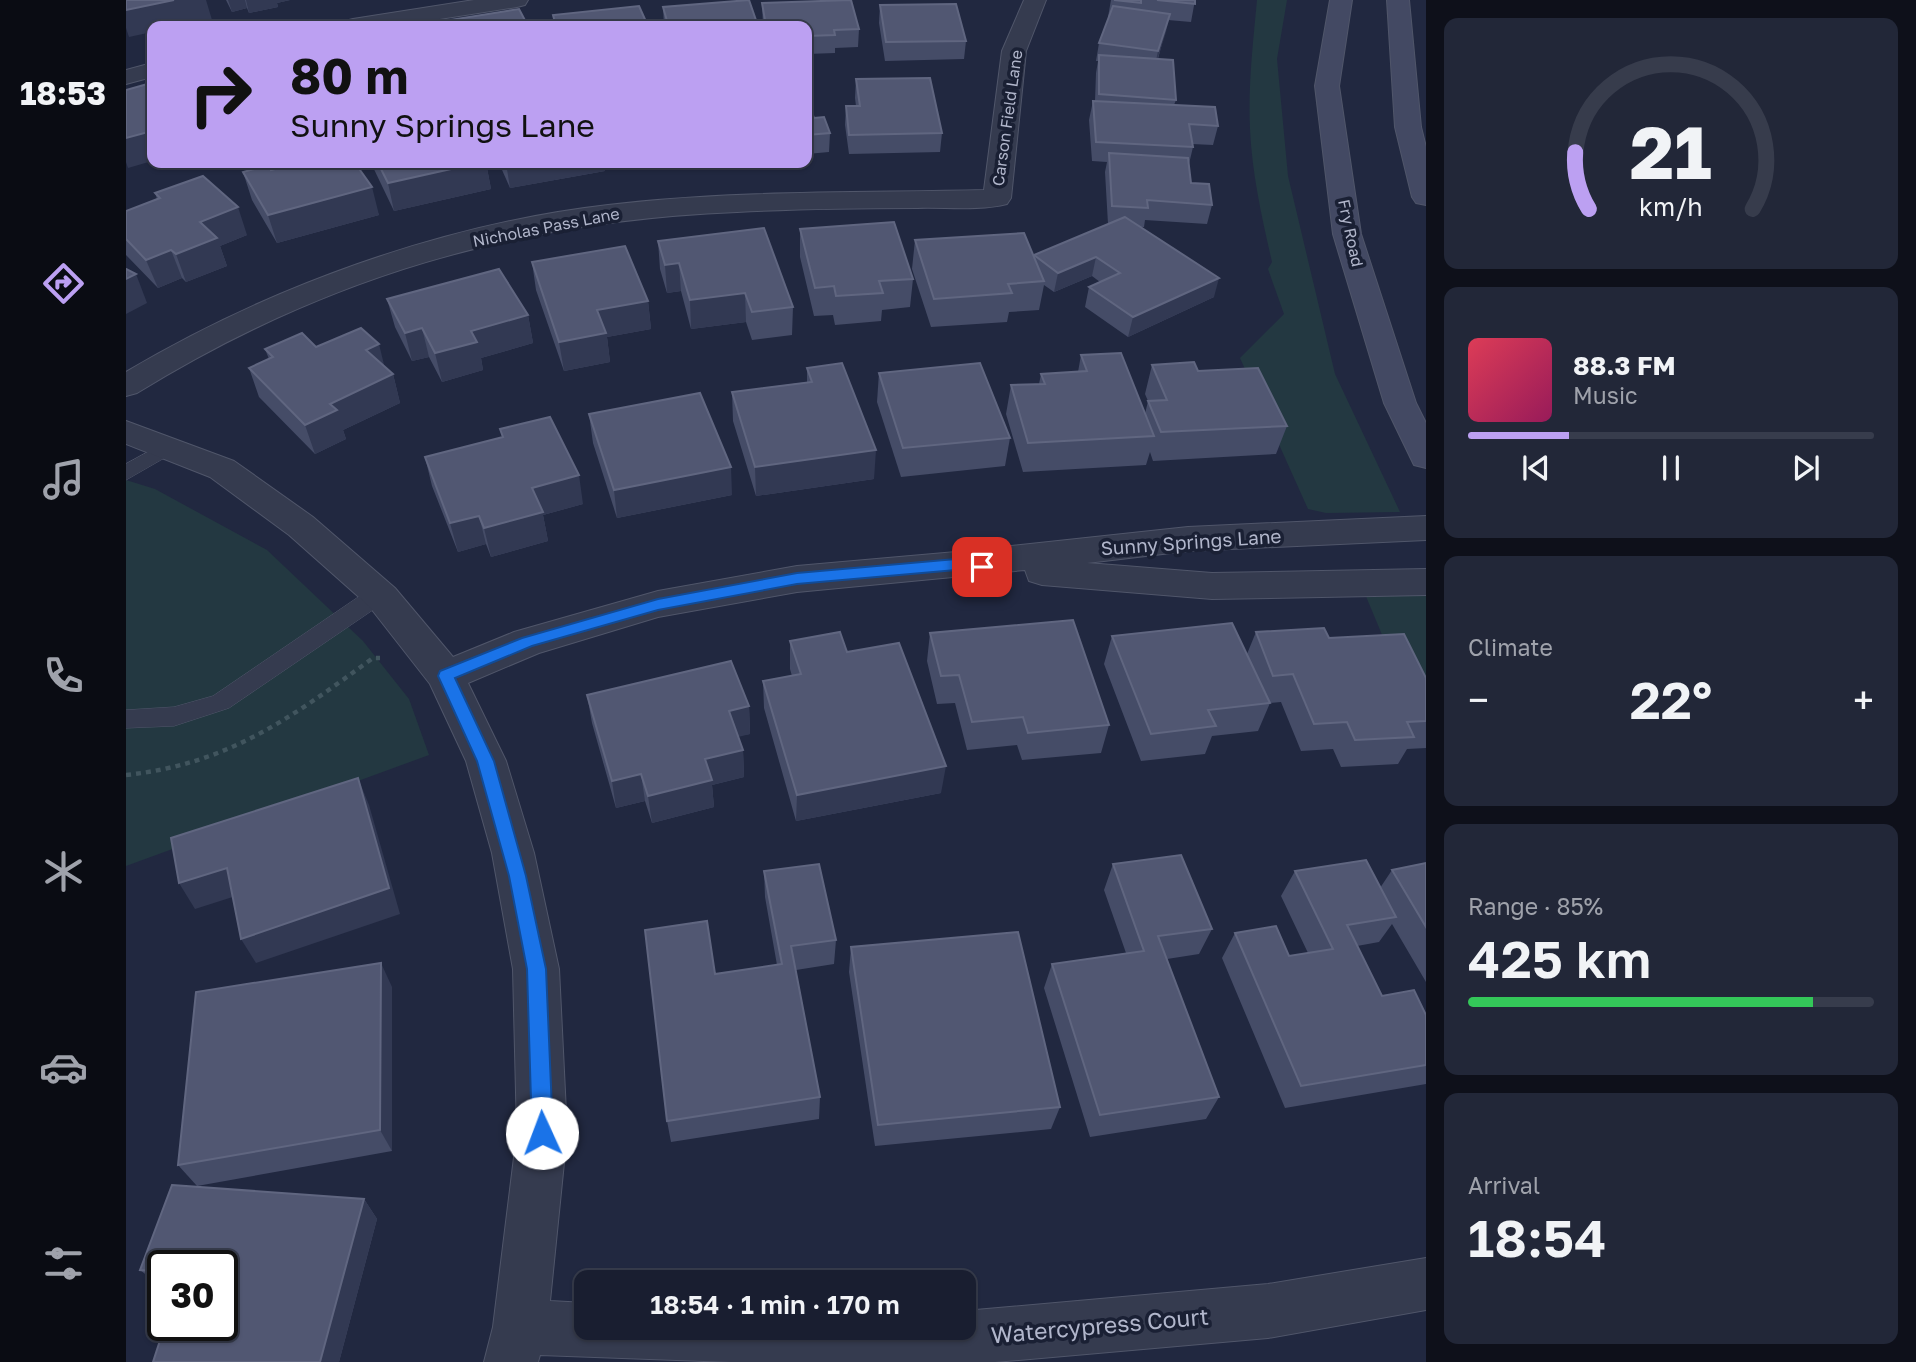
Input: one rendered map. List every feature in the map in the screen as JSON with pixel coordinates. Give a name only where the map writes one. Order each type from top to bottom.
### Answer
[{"type":"main road","name":"Fry Road","points":[[1340,0],[1327,86],[1347,234],[1399,403],[1426,457]]},
{"type":"main road","points":[[1398,0],[1408,127],[1426,197]]},
{"type":"street","points":[[385,21],[517,0]]},
{"type":"street","name":"Carson Field Lane","points":[[996,198],[1014,51],[1035,0]]},
{"type":"street","points":[[126,77],[147,71]]},
{"type":"street","name":"Nicholas Pass Lane","points":[[126,386],[184,349],[284,300],[393,260],[514,229],[624,211],[747,203],[996,198]]},
{"type":"street","points":[[126,432],[222,469],[301,526],[378,595],[446,676],[486,761],[513,853],[536,969],[542,1133],[516,1345]]},
{"type":"street","name":"Sunny Springs Lane","points":[[446,676],[527,642],[658,604],[797,579],[956,565],[1188,539],[1426,528]]},
{"type":"street","name":"Sunny Springs Lane","points":[[956,565],[1212,586],[1426,582]]},
{"type":"street","name":"Watercypress Court","points":[[516,1345],[916,1342],[1268,1311],[1426,1284]]},
{"type":"lane","points":[[126,473],[166,447]]},
{"type":"lane","points":[[126,719],[166,719],[200,711],[220,702],[378,595]]},
{"type":"path","points":[[126,775],[188,767],[241,746],[373,658]]},
{"type":"shaded area","points":[[1257,0],[1287,0],[1277,59],[1288,176],[1335,374],[1400,512],[1326,513],[1308,509],[1240,358],[1284,314],[1268,269],[1272,262],[1251,146],[1250,81]]},
{"type":"shaded area","points":[[126,480],[155,489],[267,550],[363,641],[409,699],[429,755],[126,866]]},
{"type":"shaded area","points":[[1426,593],[1426,740],[1365,594]]},
{"type":"building","points":[[126,0],[174,0],[126,10]]},
{"type":"building","points":[[749,0],[756,21],[667,21],[663,7]]},
{"type":"building","points":[[851,0],[859,29],[834,30],[835,35],[812,36],[812,21],[765,21],[762,3]]},
{"type":"building","points":[[1114,0],[1141,0],[1141,3]]},
{"type":"building","points":[[1157,0],[1195,0],[1195,4]]},
{"type":"building","points":[[956,4],[966,41],[886,42],[880,5]]},
{"type":"building","points":[[639,6],[646,21],[555,21],[553,15]]},
{"type":"building","points":[[1113,6],[1170,14],[1158,51],[1099,43]]},
{"type":"building","points":[[519,9],[525,21],[444,21]]},
{"type":"building","points":[[1099,55],[1173,60],[1176,100],[1099,94]]},
{"type":"building","points":[[930,78],[942,133],[849,135],[846,106],[860,106],[856,79]]},
{"type":"building","points":[[147,84],[147,132],[126,138],[126,90]]},
{"type":"building","points":[[1093,101],[1215,107],[1218,126],[1189,124],[1193,147],[1096,142]]},
{"type":"building","points":[[812,112],[814,118],[824,117],[830,133],[812,135]]},
{"type":"building","points":[[1109,153],[1188,158],[1191,183],[1209,184],[1212,205],[1147,200],[1148,208],[1112,206]]},
{"type":"building","points":[[257,168],[359,168],[372,187],[268,215],[243,172]]},
{"type":"building","points":[[380,168],[456,168],[388,183]]},
{"type":"building","points":[[203,176],[238,207],[200,222],[217,238],[176,254],[171,250],[146,260],[126,239],[126,211],[160,198],[155,193]]},
{"type":"building","points":[[1125,217],[1219,278],[1133,317],[1089,287],[1120,273],[1096,257],[1058,273],[1034,255]]},
{"type":"building","points":[[894,222],[913,279],[879,281],[883,293],[836,296],[834,286],[815,288],[800,229]]},
{"type":"building","points":[[764,228],[793,307],[752,312],[745,293],[690,300],[679,263],[665,265],[658,241]]},
{"type":"building","points":[[1024,233],[1044,281],[1008,284],[1012,293],[934,299],[915,240]]},
{"type":"building","points":[[625,246],[648,301],[597,310],[606,333],[559,342],[532,262]]},
{"type":"building","points":[[126,269],[136,274],[126,279]]},
{"type":"building","points":[[499,269],[528,315],[471,331],[477,342],[435,353],[422,328],[405,333],[387,299]]},
{"type":"building","points":[[361,328],[379,344],[366,350],[393,374],[330,404],[337,410],[305,425],[249,368],[273,357],[265,349],[302,333],[316,347]]},
{"type":"building","points":[[1121,353],[1154,436],[1028,443],[1011,385],[1045,384],[1041,374],[1087,371],[1081,355]]},
{"type":"building","points":[[1194,362],[1198,371],[1258,368],[1287,426],[1161,432],[1148,401],[1167,400],[1152,365]]},
{"type":"building","points":[[842,363],[876,450],[755,467],[732,392],[812,382],[807,368]]},
{"type":"building","points":[[980,363],[1010,438],[903,448],[879,373]]},
{"type":"building","points":[[700,393],[731,467],[614,490],[589,414]]},
{"type":"building","points":[[550,417],[579,475],[532,488],[543,512],[484,528],[479,516],[450,523],[425,457],[503,437],[500,429]]},
{"type":"building","points":[[1073,620],[1109,725],[1028,733],[1023,717],[972,722],[959,675],[941,676],[930,633]]},
{"type":"building","points":[[1232,623],[1270,703],[1208,710],[1216,726],[1151,734],[1112,636]]},
{"type":"building","points":[[1324,628],[1329,638],[1404,634],[1426,678],[1426,721],[1407,722],[1414,737],[1355,740],[1347,722],[1314,724],[1293,674],[1273,676],[1256,632]]},
{"type":"building","points":[[840,632],[847,652],[899,643],[946,766],[797,795],[763,681],[801,674],[790,641]]},
{"type":"building","points":[[731,661],[749,706],[729,711],[743,750],[705,759],[712,780],[648,796],[641,774],[612,781],[587,695]]},
{"type":"building","points":[[358,778],[389,888],[241,939],[227,868],[179,883],[171,838]]},
{"type":"building","points":[[1181,855],[1212,929],[1158,936],[1219,1097],[1100,1115],[1052,964],[1144,951],[1113,864]]},
{"type":"building","points":[[1366,860],[1396,917],[1347,925],[1382,996],[1414,990],[1426,1015],[1426,1065],[1301,1086],[1235,933],[1276,926],[1289,956],[1333,949],[1295,871]]},
{"type":"building","points":[[1426,863],[1426,927],[1392,870]]},
{"type":"building","points":[[819,864],[836,940],[791,946],[820,1097],[667,1121],[645,930],[707,921],[715,974],[782,964],[764,871]]},
{"type":"building","points":[[1018,932],[1060,1107],[878,1125],[851,947]]},
{"type":"building","points":[[381,963],[380,1130],[178,1165],[196,992]]},
{"type":"building","points":[[172,1185],[364,1199],[320,1362],[153,1362],[160,1341],[238,1341],[238,1250],[148,1250]]},
{"type":"building","points":[[147,1251],[147,1271],[140,1270]]},
{"type":"route","points":[[542,1133],[536,969],[513,853],[486,761],[446,676],[527,642],[658,604],[797,579],[956,565],[982,567]]}]
